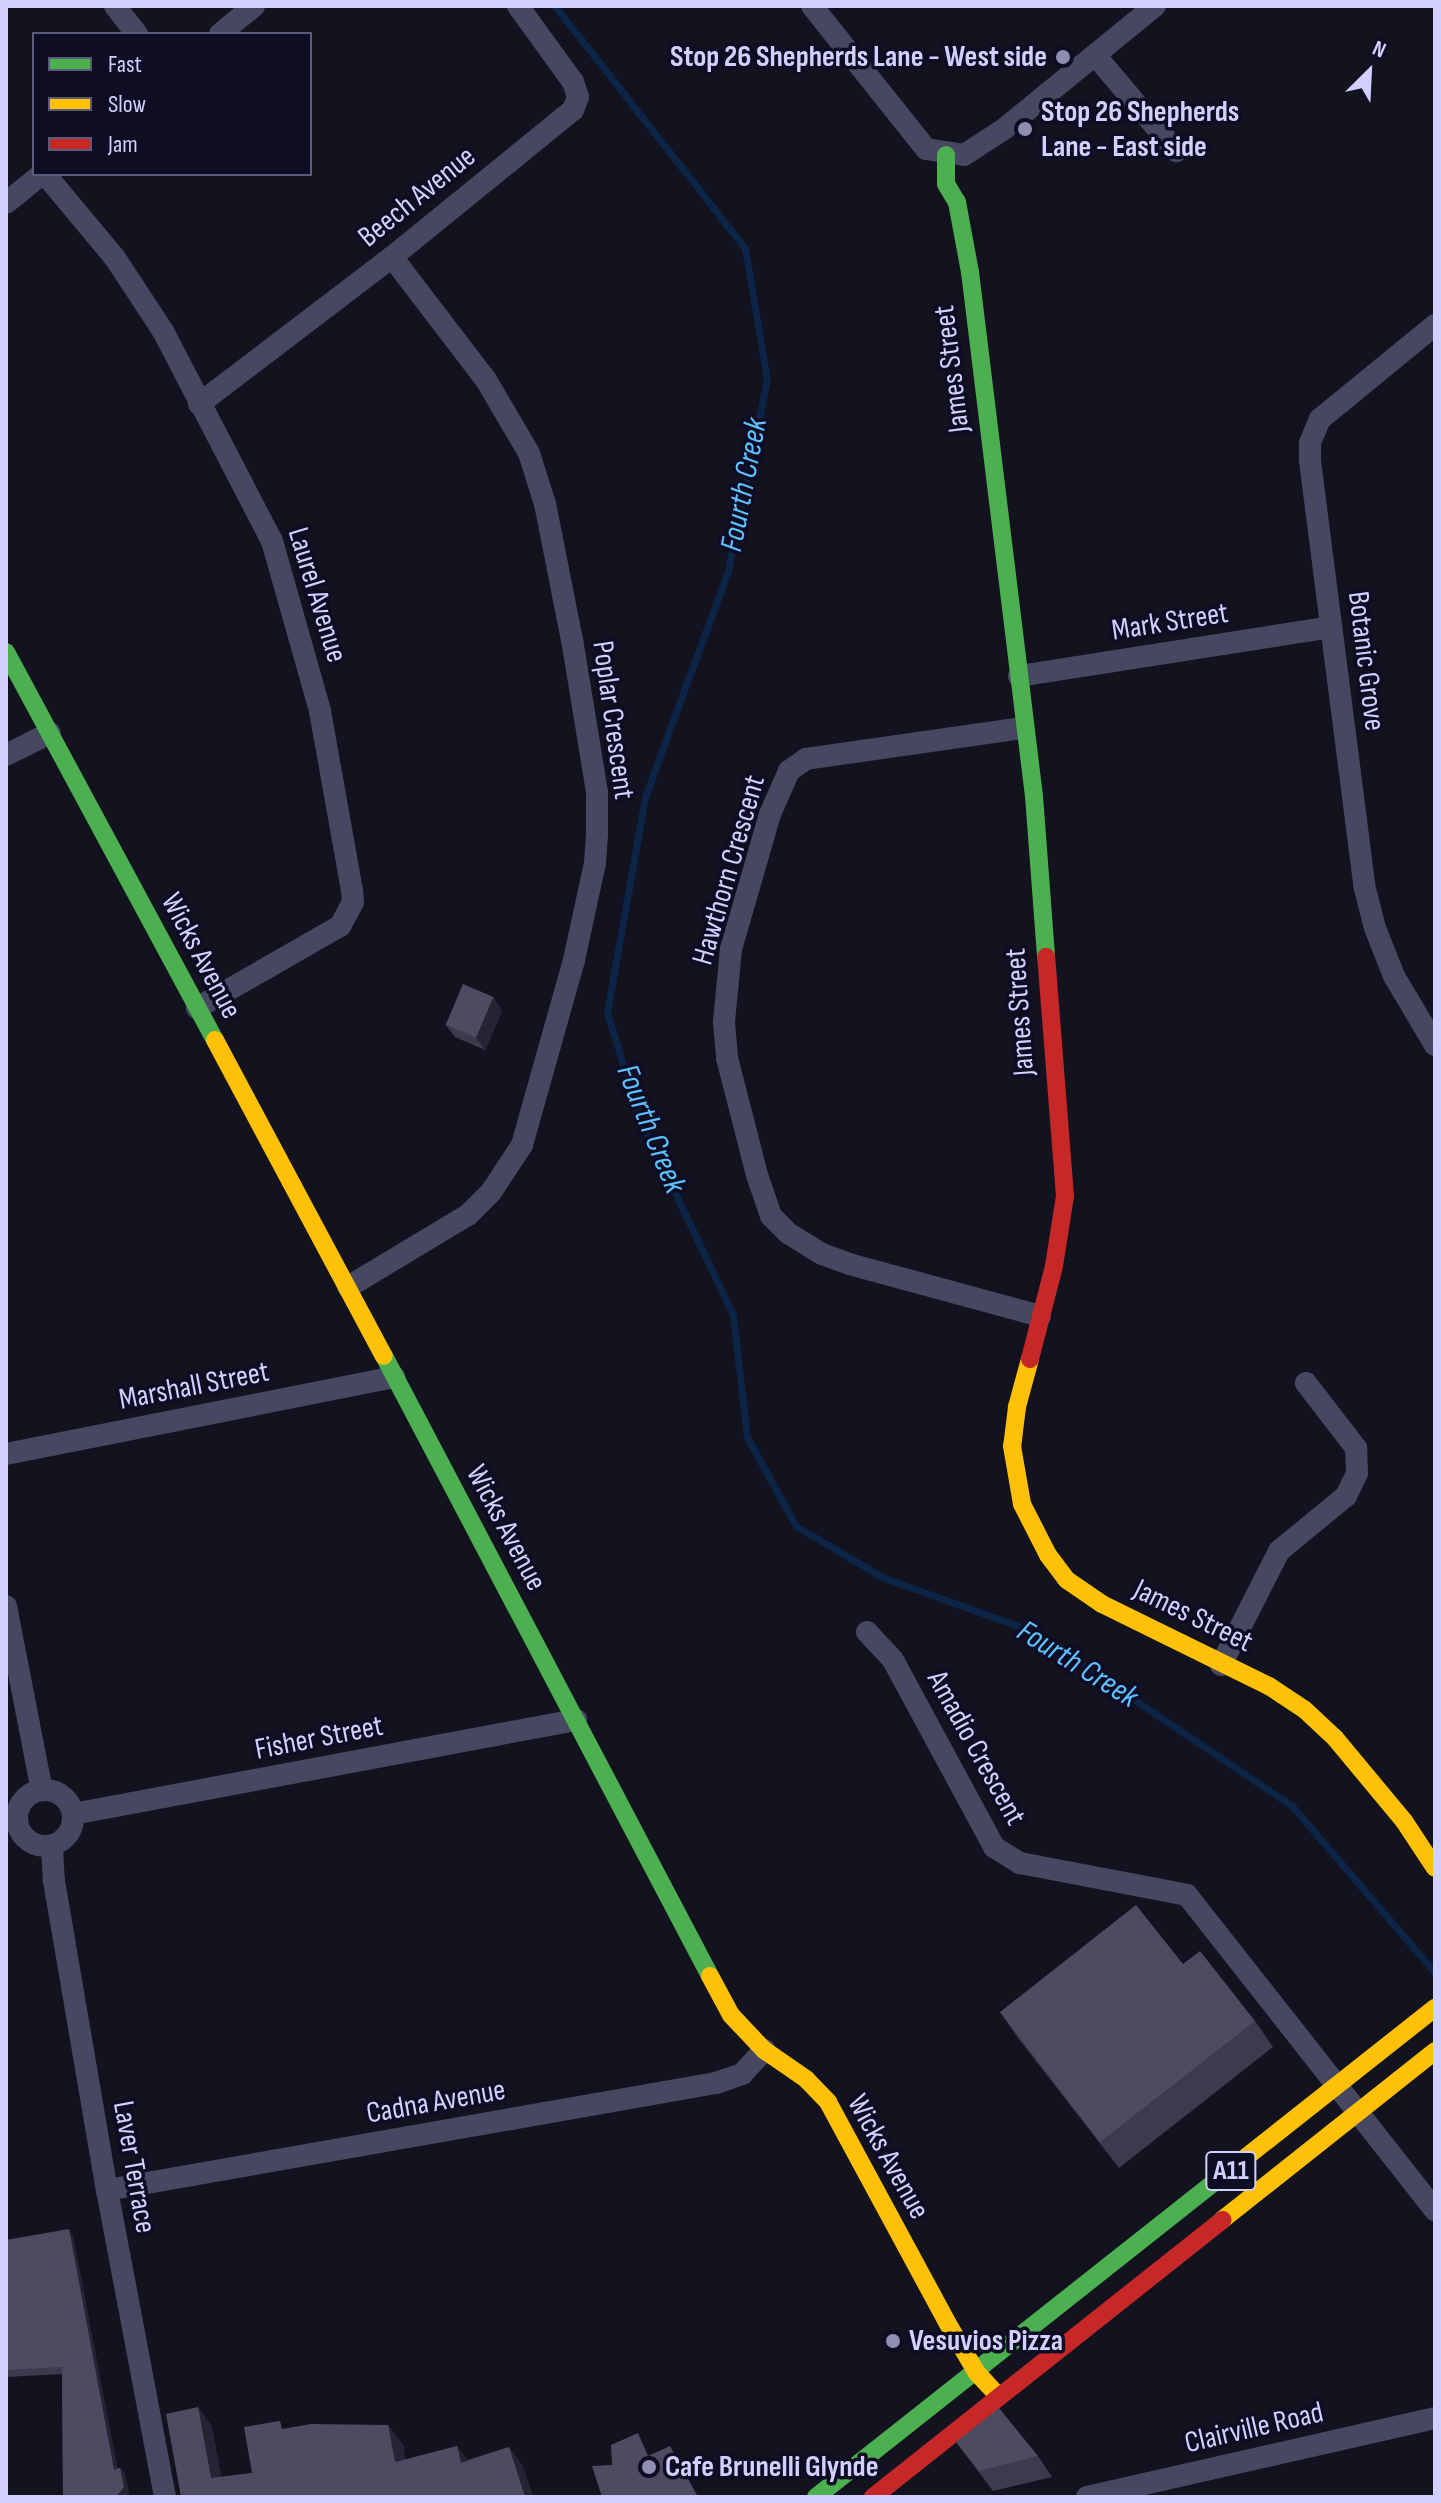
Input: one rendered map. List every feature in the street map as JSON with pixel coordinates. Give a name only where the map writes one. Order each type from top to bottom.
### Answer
[{"type":"street","points":[[115,6],[135,32]]},
{"type":"street","points":[[222,32],[254,6]]},
{"type":"street","name":"Beech Avenue","points":[[199,404],[392,257],[573,110],[578,97],[573,82],[518,6]]},
{"type":"street","points":[[812,6],[926,149],[946,155],[964,155],[982,146],[1155,6]]},
{"type":"street","points":[[1095,55],[1176,151]]},
{"type":"street","name":"James Street","points":[[946,155],[946,184],[957,202],[970,272],[1023,728],[1034,796],[1065,1196],[1063,1225],[1017,1407],[1012,1446],[1022,1504],[1035,1534],[1067,1580],[1102,1604],[1269,1686],[1305,1710],[1335,1738],[1404,1821],[1435,1868]]},
{"type":"street","points":[[6,203],[41,176]]},
{"type":"street","name":"Laurel Avenue","points":[[46,176],[115,258],[163,331],[199,404],[237,468],[272,541],[320,711],[353,902],[340,926],[197,1008]]},
{"type":"street","name":"Poplar Crescent","points":[[348,1287],[468,1215],[491,1192],[522,1145],[574,960],[595,863],[597,835],[597,792],[572,640],[545,504],[529,453],[486,380],[392,257]]},
{"type":"street","name":"Botanic Grove","points":[[1435,325],[1328,411],[1314,431],[1310,461],[1364,885],[1375,928],[1410,1007],[1435,1045]]},
{"type":"street","name":"Mark Street","points":[[1019,676],[1331,627]]},
{"type":"street","name":"Wicks Avenue","points":[[6,652],[348,1287],[731,2015],[764,2050],[806,2079],[828,2102],[977,2373],[999,2396]]},
{"type":"street","name":"Hawthorn Crescent","points":[[1023,728],[806,759],[789,771],[770,814],[731,949],[724,1022],[727,1058],[757,1175],[771,1216],[788,1233],[822,1254],[849,1264],[1040,1316]]},
{"type":"street","points":[[6,755],[50,733]]},
{"type":"street","name":"Marshall Street","points":[[6,1454],[394,1377]]},
{"type":"street","points":[[1221,1665],[1279,1551],[1346,1496],[1357,1473],[1356,1448],[1306,1383]]},
{"type":"street","points":[[6,1606],[42,1791]]},
{"type":"street","name":"Amadio Crescent","points":[[867,1632],[893,1660],[994,1847],[1020,1863],[1187,1895],[1435,2210]]},
{"type":"street","name":"Fisher Street","points":[[73,1814],[576,1720]]},
{"type":"street","points":[[48,1790],[66,1799],[73,1814],[69,1833],[52,1846],[36,1846],[12,1830],[18,1807],[32,1792],[42,1791],[48,1790]]},
{"type":"street","name":"Laver Terrace","points":[[52,1846],[54,1881],[107,2190],[165,2497]]},
{"type":"street","name":"A11","points":[[816,2497],[977,2373],[1435,2008]]},
{"type":"street","name":"Cadna Avenue","points":[[107,2190],[716,2083],[742,2074],[764,2050]]},
{"type":"street","name":"A11","points":[[873,2497],[1435,2051]]},
{"type":"street","name":"Clairville Road","points":[[1087,2497],[1435,2418]]},
{"type":"building","points":[[463,984],[493,997],[476,1037],[446,1025]]},
{"type":"building","points":[[1136,1905],[1183,1964],[1200,1951],[1255,2021],[1100,2142],[1000,2012]]},
{"type":"building","points":[[69,2229],[114,2470],[120,2468],[124,2487],[116,2497],[63,2497],[62,2367],[6,2370],[6,2240]]},
{"type":"building","points":[[198,2407],[211,2478],[252,2473],[244,2427],[280,2421],[282,2429],[311,2424],[388,2425],[395,2462],[457,2446],[461,2463],[509,2447],[525,2497],[181,2497],[166,2414]]},
{"type":"building","points":[[999,2408],[1038,2456],[979,2471],[956,2442]]},
{"type":"building","name":"Cafe Brunelli Glynde","points":[[638,2433],[648,2456],[670,2446],[698,2497],[602,2497],[592,2466],[612,2465],[611,2445]]},
{"type":"waterway","name":"Fourth Creek","points":[[555,6],[745,248],[767,379],[728,571],[645,797],[607,1012],[639,1117],[733,1315],[747,1437],[796,1526],[884,1578],[1032,1631],[1292,1806],[1435,1973]]},
{"type":"traffic: fast","points":[[946,155],[946,184],[957,202],[970,272],[1034,796],[1046,957]]},
{"type":"traffic: fast","points":[[6,652],[215,1040]]},
{"type":"traffic: fast","points":[[384,1356],[710,1976]]},
{"type":"traffic: fast","points":[[816,2497],[1231,2169]]},
{"type":"traffic: slow","points":[[215,1040],[384,1356]]},
{"type":"traffic: slow","points":[[1030,1359],[1017,1407],[1012,1446],[1022,1504],[1048,1555],[1067,1580],[1102,1604],[1269,1686],[1305,1710],[1335,1738],[1404,1821],[1435,1868]]},
{"type":"traffic: slow","points":[[710,1976],[731,2015],[764,2050],[806,2079],[828,2102],[948,2324],[977,2373],[994,2391]]},
{"type":"traffic: slow","points":[[1231,2169],[1435,2008]]},
{"type":"traffic: slow","points":[[1222,2220],[1435,2051]]},
{"type":"traffic: jam","points":[[1030,1359],[1054,1266],[1065,1196],[1046,957]]},
{"type":"traffic: jam","points":[[873,2497],[1222,2220]]},
{"type":"place","name":"Stop 26 Shepherds Lane - West side","points":[[1063,57]]},
{"type":"place","name":"Stop 26 Shepherds Lane - East side","points":[[1025,129]]},
{"type":"place","name":"Vesuvios Pizza","points":[[893,2341]]},
{"type":"place","name":"Cafe Brunelli Glynde","points":[[649,2467]]}]
